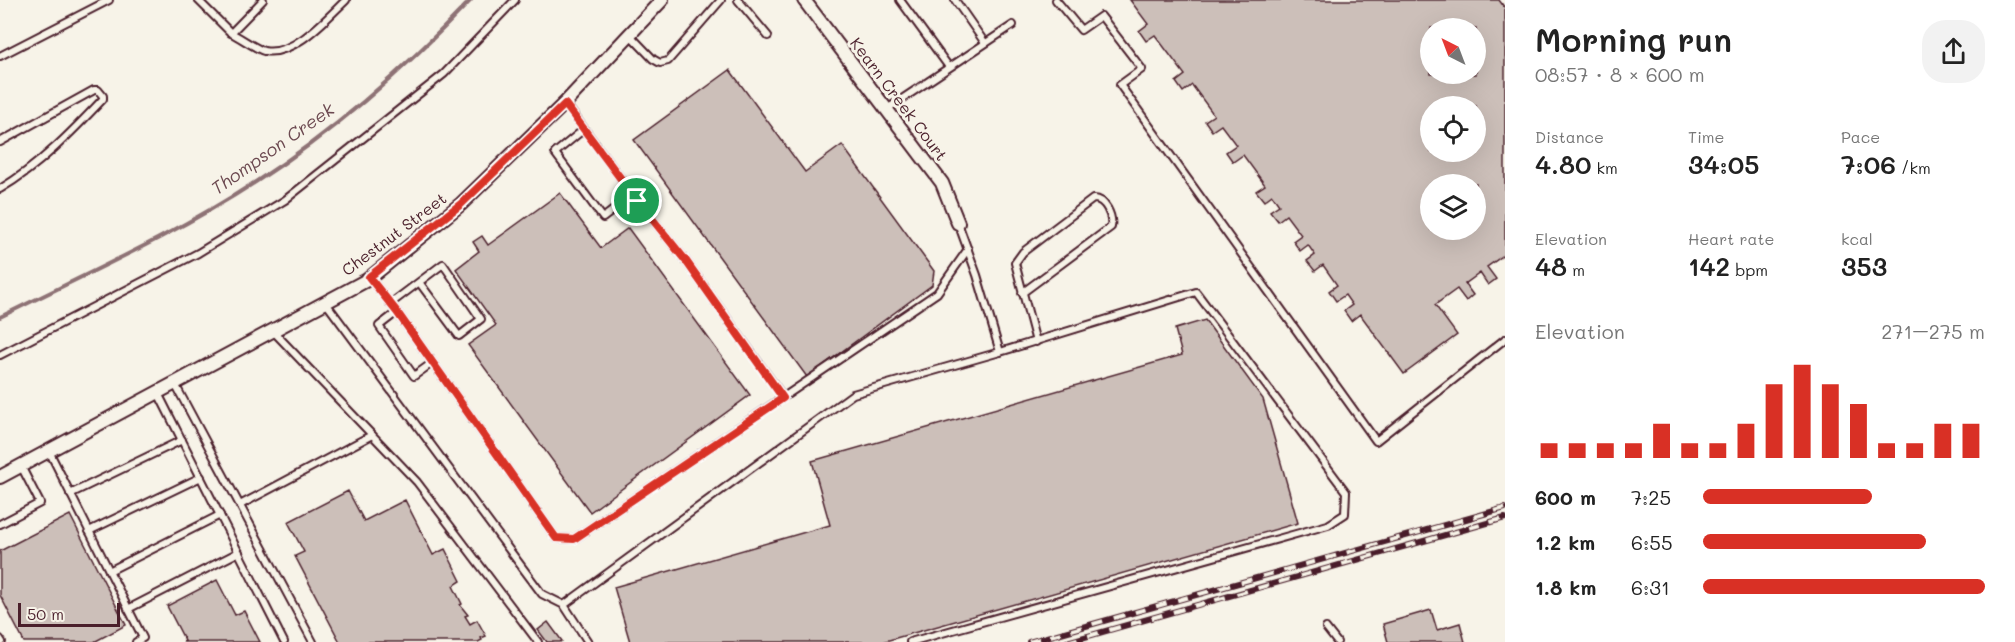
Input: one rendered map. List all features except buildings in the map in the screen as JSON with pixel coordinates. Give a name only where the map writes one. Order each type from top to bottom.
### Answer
[{"type":"street","name":"Chestnut Street","points":[[0,477],[369,277],[461,204],[565,104],[662,0]]},
{"type":"street","name":"Kearn Creek Court","points":[[804,0],[942,183],[958,223]]},
{"type":"lane","points":[[0,56],[109,0]]},
{"type":"lane","points":[[198,0],[231,33],[264,51],[288,49],[317,28],[346,0]]},
{"type":"lane","points":[[231,33],[263,0]]},
{"type":"lane","points":[[0,355],[198,254],[285,200],[444,74],[515,0]]},
{"type":"lane","points":[[630,35],[660,63],[668,61],[721,0]]},
{"type":"lane","points":[[738,0],[768,36]]},
{"type":"lane","points":[[900,0],[949,67]]},
{"type":"lane","points":[[955,0],[985,43]]},
{"type":"lane","points":[[1056,0],[1081,30],[1101,16],[1142,69],[1120,85],[1376,441],[1505,339]]},
{"type":"lane","points":[[886,110],[1013,25]]},
{"type":"lane","points":[[0,142],[94,90],[98,90],[103,96],[103,99],[84,120],[22,177],[0,189]]},
{"type":"lane","points":[[565,104],[686,261],[783,398]]},
{"type":"lane","points":[[583,130],[555,153],[603,218],[633,195]]},
{"type":"lane","points":[[1022,293],[1111,227],[1112,222],[1103,201],[1093,199],[1023,252],[1015,263],[1022,293],[1036,342]]},
{"type":"lane","points":[[958,223],[1000,352]]},
{"type":"lane","points":[[369,277],[397,312],[556,538],[574,539],[937,293],[968,249]]},
{"type":"lane","points":[[390,304],[443,264],[481,319],[459,336],[420,282]]},
{"type":"lane","points":[[564,605],[854,394],[1036,342],[1196,292],[1346,492],[1345,514],[1328,525],[910,642]]},
{"type":"lane","points":[[325,302],[542,594],[564,605],[588,642]]},
{"type":"lane","points":[[397,312],[379,326],[414,376],[432,363]]},
{"type":"lane","points":[[273,330],[417,482],[538,642]]},
{"type":"lane","points":[[174,383],[313,642]]},
{"type":"lane","points":[[158,392],[285,642]]},
{"type":"lane","points":[[240,505],[372,435]]},
{"type":"lane","points":[[70,494],[182,440]]},
{"type":"lane","points":[[49,451],[143,638],[136,642]]},
{"type":"lane","points":[[0,524],[40,503],[21,466]]},
{"type":"lane","points":[[89,531],[201,477]]},
{"type":"lane","points":[[109,571],[220,514]]},
{"type":"lane","points":[[128,609],[239,552]]},
{"type":"lane","points":[[1326,628],[1337,642]]},
{"type":"waterway","name":"Thompson Creek","points":[[0,317],[163,236],[257,181],[315,141],[369,97],[396,74],[471,0]]},
{"type":"railway","points":[[1029,642],[1505,508]]},
{"type":"railway","points":[[1067,642],[1505,518]]},
{"type":"route","points":[[565,104],[637,201],[686,261],[783,398],[574,539],[556,538],[397,312],[369,277],[461,204],[565,104]]}]
